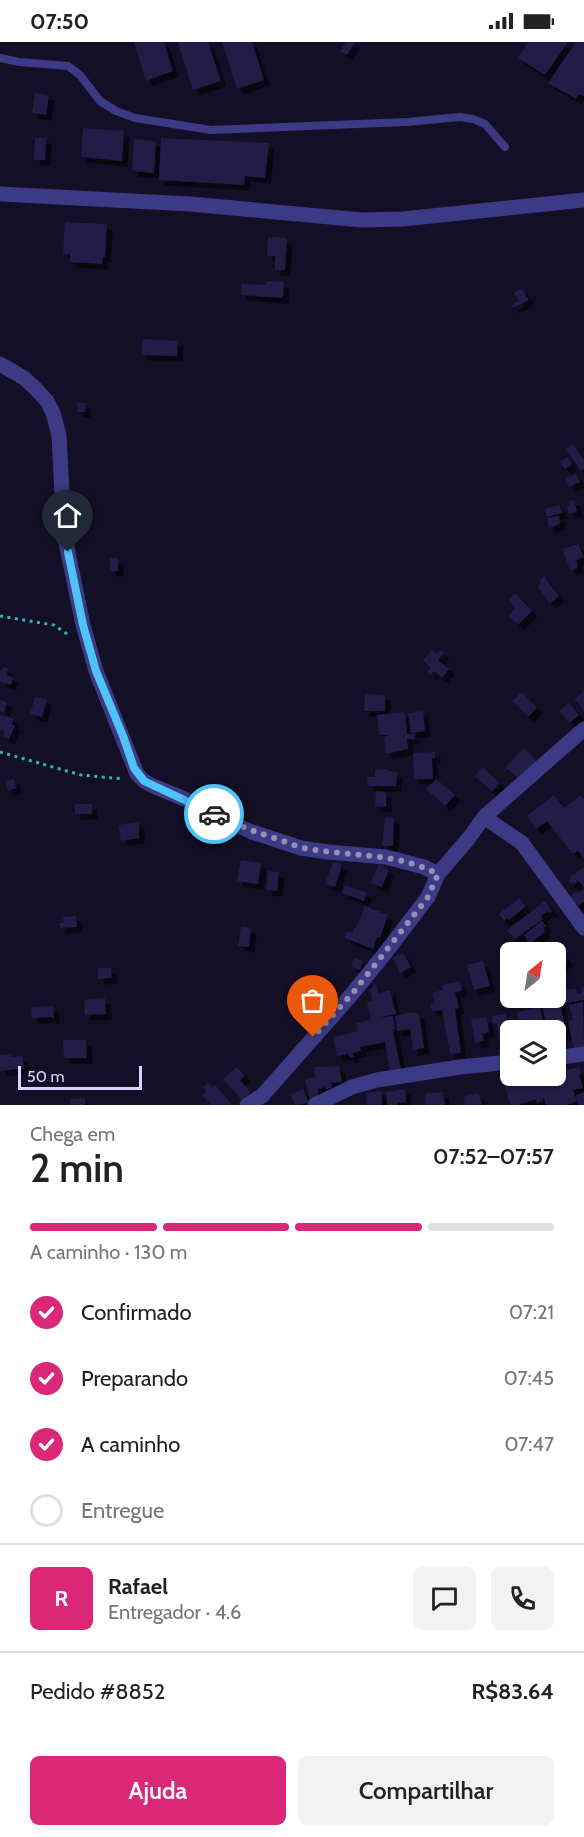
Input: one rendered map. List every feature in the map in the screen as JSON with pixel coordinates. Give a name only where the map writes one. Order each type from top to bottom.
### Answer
[{"type":"street","points":[[0,194],[190,204],[362,220],[403,219],[584,200]]},
{"type":"street","points":[[0,364],[24,378],[47,401],[53,412],[59,435],[64,533],[83,625],[96,671],[134,768],[144,781],[252,832],[301,848],[386,857],[417,864],[438,874]]},
{"type":"street","points":[[248,1105],[265,1100],[352,994],[428,897],[438,874],[484,817],[584,729]]},
{"type":"street","points":[[484,817],[522,843],[584,928]]},
{"type":"street","points":[[566,1056],[584,1054]]},
{"type":"street","points":[[315,1105],[344,1090],[377,1080],[500,1063]]},
{"type":"lane","points":[[0,58],[68,66],[80,75],[100,101],[116,111],[135,118],[211,130],[407,122],[460,117],[485,124],[505,147]]},
{"type":"path","points":[[0,615],[54,626],[90,649]]},
{"type":"path","points":[[0,752],[81,775],[144,781]]},
{"type":"building","points":[[134,42],[164,42],[173,71],[146,81]]},
{"type":"building","points":[[178,42],[208,42],[221,81],[193,90]]},
{"type":"building","points":[[222,42],[252,42],[264,80],[237,89]]},
{"type":"building","points":[[346,42],[355,42],[347,55],[340,51]]},
{"type":"building","points":[[528,42],[568,42],[545,75],[518,58]]},
{"type":"building","points":[[576,42],[584,42],[584,96],[579,94],[576,99],[548,83]]},
{"type":"building","points":[[35,93],[49,95],[46,115],[32,113]]},
{"type":"building","points":[[83,128],[124,131],[122,161],[81,157]]},
{"type":"building","points":[[35,138],[46,138],[45,160],[34,160]]},
{"type":"building","points":[[161,138],[269,143],[265,178],[245,176],[244,185],[159,180]]},
{"type":"building","points":[[134,139],[156,141],[154,173],[132,171]]},
{"type":"building","points":[[65,222],[107,224],[105,257],[103,257],[102,264],[70,262],[70,254],[63,254]]},
{"type":"building","points":[[268,237],[287,238],[285,270],[275,270],[275,256],[267,256]]},
{"type":"building","points":[[267,281],[284,282],[283,298],[241,295],[242,284],[266,285]]},
{"type":"building","points":[[522,289],[529,300],[513,308],[512,305],[519,301],[514,292]]},
{"type":"building","points":[[142,339],[178,341],[177,356],[142,355]]},
{"type":"building","points":[[77,403],[86,403],[85,412],[77,412]]},
{"type":"building","points":[[573,444],[584,460],[584,469],[581,471],[566,449]]},
{"type":"building","points":[[568,457],[572,465],[565,469],[560,462]]},
{"type":"building","points":[[576,474],[580,482],[569,487],[566,479]]},
{"type":"building","points":[[574,500],[577,511],[569,514],[567,506],[570,505],[569,501]]},
{"type":"building","points":[[559,505],[562,513],[547,517],[545,509]]},
{"type":"building","points":[[559,516],[560,524],[549,528],[547,518]]},
{"type":"building","points":[[578,544],[584,557],[576,560],[578,567],[570,571],[563,549]]},
{"type":"building","points":[[110,558],[118,558],[118,571],[110,571]]},
{"type":"building","points":[[544,577],[559,596],[550,603],[537,586],[541,583],[539,580]]},
{"type":"building","points":[[515,593],[532,611],[518,625],[508,615],[515,609],[509,600]]},
{"type":"building","points":[[432,650],[437,654],[440,650],[444,653],[438,660],[449,669],[442,678],[434,671],[431,675],[427,672],[431,668],[423,660]]},
{"type":"building","points":[[3,667],[8,669],[6,675],[13,677],[11,685],[0,681],[0,670],[2,671]]},
{"type":"building","points":[[584,691],[584,710],[575,699]]},
{"type":"building","points":[[522,692],[537,708],[528,717],[512,701]]},
{"type":"building","points":[[365,694],[385,695],[385,711],[364,711]]},
{"type":"building","points":[[35,697],[47,699],[42,717],[30,714]]},
{"type":"building","points":[[0,700],[7,702],[4,712],[0,711]]},
{"type":"building","points":[[569,703],[579,715],[570,723],[559,711]]},
{"type":"building","points":[[423,711],[425,731],[411,733],[408,713]]},
{"type":"building","points":[[405,712],[407,734],[414,734],[415,739],[407,739],[408,749],[386,754],[384,737],[387,735],[379,735],[377,715]]},
{"type":"building","points":[[0,715],[14,719],[12,724],[15,726],[9,739],[3,736],[5,732],[0,730]]},
{"type":"building","points":[[524,748],[537,761],[520,780],[505,767]]},
{"type":"building","points":[[435,752],[435,758],[432,758],[433,779],[414,779],[413,753]]},
{"type":"building","points":[[482,767],[500,783],[492,792],[475,776]]},
{"type":"building","points":[[388,769],[388,771],[397,772],[396,786],[368,786],[367,777],[375,777],[375,770]]},
{"type":"building","points":[[14,779],[16,788],[8,791],[5,781]]},
{"type":"building","points":[[436,779],[455,795],[445,806],[426,789]]},
{"type":"building","points":[[376,791],[386,792],[386,807],[375,806]]},
{"type":"building","points":[[554,795],[564,808],[581,795],[584,799],[584,859],[578,851],[573,854],[547,821],[536,829],[527,816]]},
{"type":"building","points":[[75,804],[92,804],[92,814],[75,814]]},
{"type":"building","points":[[385,817],[394,818],[393,846],[382,846]]},
{"type":"building","points":[[139,822],[139,838],[121,841],[118,825]]},
{"type":"building","points":[[241,860],[261,863],[258,884],[237,881]]},
{"type":"building","points":[[333,861],[342,865],[335,887],[325,884]]},
{"type":"building","points":[[379,863],[385,865],[383,868],[389,870],[382,887],[371,883]]},
{"type":"building","points":[[584,867],[584,887],[578,881],[571,884],[568,881],[569,878]]},
{"type":"building","points":[[268,871],[279,872],[277,891],[266,890]]},
{"type":"building","points":[[345,885],[367,893],[364,901],[342,893]]},
{"type":"building","points":[[584,889],[584,901],[578,906],[570,897]]},
{"type":"building","points":[[519,898],[526,906],[509,920],[508,918],[504,921],[499,914]]},
{"type":"building","points":[[545,901],[552,911],[541,916],[543,919],[515,939],[507,930]]},
{"type":"building","points":[[365,906],[388,915],[380,938],[377,937],[373,949],[345,938],[347,931],[352,933],[354,928],[356,929]]},
{"type":"building","points":[[76,916],[77,927],[60,928],[59,923],[64,923],[63,917]]},
{"type":"building","points":[[542,921],[546,926],[543,928],[545,932],[531,942],[524,935]]},
{"type":"building","points":[[241,926],[251,928],[249,947],[238,946]]},
{"type":"building","points":[[403,953],[411,967],[400,973],[393,958]]},
{"type":"building","points":[[354,957],[363,961],[360,970],[351,967]]},
{"type":"building","points":[[483,961],[490,986],[474,990],[467,965]]},
{"type":"building","points":[[98,968],[111,968],[112,978],[98,979]]},
{"type":"building","points":[[460,981],[462,991],[455,992],[459,1008],[455,1009],[461,1053],[450,1054],[442,1010],[432,1011],[430,1004],[435,1003],[432,993],[443,990],[441,985]]},
{"type":"building","points":[[376,983],[378,993],[390,990],[396,1014],[376,1018],[393,1016],[395,1029],[393,1030],[401,1070],[390,1071],[385,1042],[360,1047],[361,1051],[352,1053],[354,1057],[350,1058],[348,1054],[337,1056],[333,1037],[358,1031],[356,1023],[371,1020],[367,1002],[372,1001],[370,990]]},
{"type":"building","points":[[584,987],[584,1000],[566,1003],[566,990],[576,989],[577,994],[582,993],[581,988]]},
{"type":"building","points":[[297,991],[309,995],[306,1003],[295,999]]},
{"type":"building","points":[[105,998],[106,1014],[85,1015],[84,1000]]},
{"type":"building","points":[[583,1002],[584,1048],[574,1049],[568,1021],[573,1020],[569,1005]]},
{"type":"building","points":[[53,1006],[54,1019],[51,1017],[32,1018],[31,1007]]},
{"type":"building","points":[[540,1008],[543,1020],[519,1020],[517,1012]]},
{"type":"building","points":[[543,1008],[561,1008],[563,1020],[545,1020]]},
{"type":"building","points":[[419,1013],[424,1048],[413,1050],[410,1029],[397,1031],[395,1016]]},
{"type":"building","points":[[505,1014],[507,1020],[500,1020],[500,1042],[497,1023],[493,1024],[492,1016]]},
{"type":"building","points":[[487,1017],[489,1032],[482,1034],[484,1041],[475,1043],[471,1019]]},
{"type":"building","points":[[63,1040],[86,1040],[87,1058],[64,1058]]},
{"type":"building","points":[[11,1054],[11,1057],[22,1056],[24,1068],[0,1071],[0,1055]]},
{"type":"building","points":[[339,1066],[342,1082],[331,1083],[332,1088],[318,1089],[319,1100],[311,1105],[305,1079],[315,1077],[314,1067]]},
{"type":"building","points":[[237,1067],[245,1076],[240,1080],[251,1092],[242,1100],[223,1079]]},
{"type":"building","points":[[579,1067],[583,1088],[573,1090],[577,1101],[567,1105],[546,1105],[544,1098],[543,1101],[537,1103],[536,1099],[511,1105],[504,1086],[566,1086],[566,1068],[567,1070]]},
{"type":"building","points":[[208,1083],[212,1087],[215,1085],[233,1105],[211,1105],[202,1095],[207,1091],[203,1087]]},
{"type":"building","points":[[303,1089],[309,1103],[295,1105],[291,1094]]},
{"type":"building","points":[[405,1089],[406,1102],[387,1105],[386,1092]]},
{"type":"building","points":[[381,1091],[382,1105],[367,1105],[366,1093]]},
{"type":"building","points":[[443,1092],[445,1105],[426,1105],[425,1094]]},
{"type":"building","points":[[584,1092],[584,1105],[578,1105],[576,1095]]},
{"type":"building","points":[[479,1094],[482,1105],[465,1105],[463,1097]]},
{"type":"building","points":[[85,1098],[85,1105],[70,1105],[70,1099]]},
{"type":"way so far","points":[[214,814],[252,832],[301,848],[386,857],[410,862],[438,874],[428,897],[386,952],[313,1037]]},
{"type":"route","points":[[68,552],[83,625],[96,671],[137,774],[153,786],[214,814]]}]
